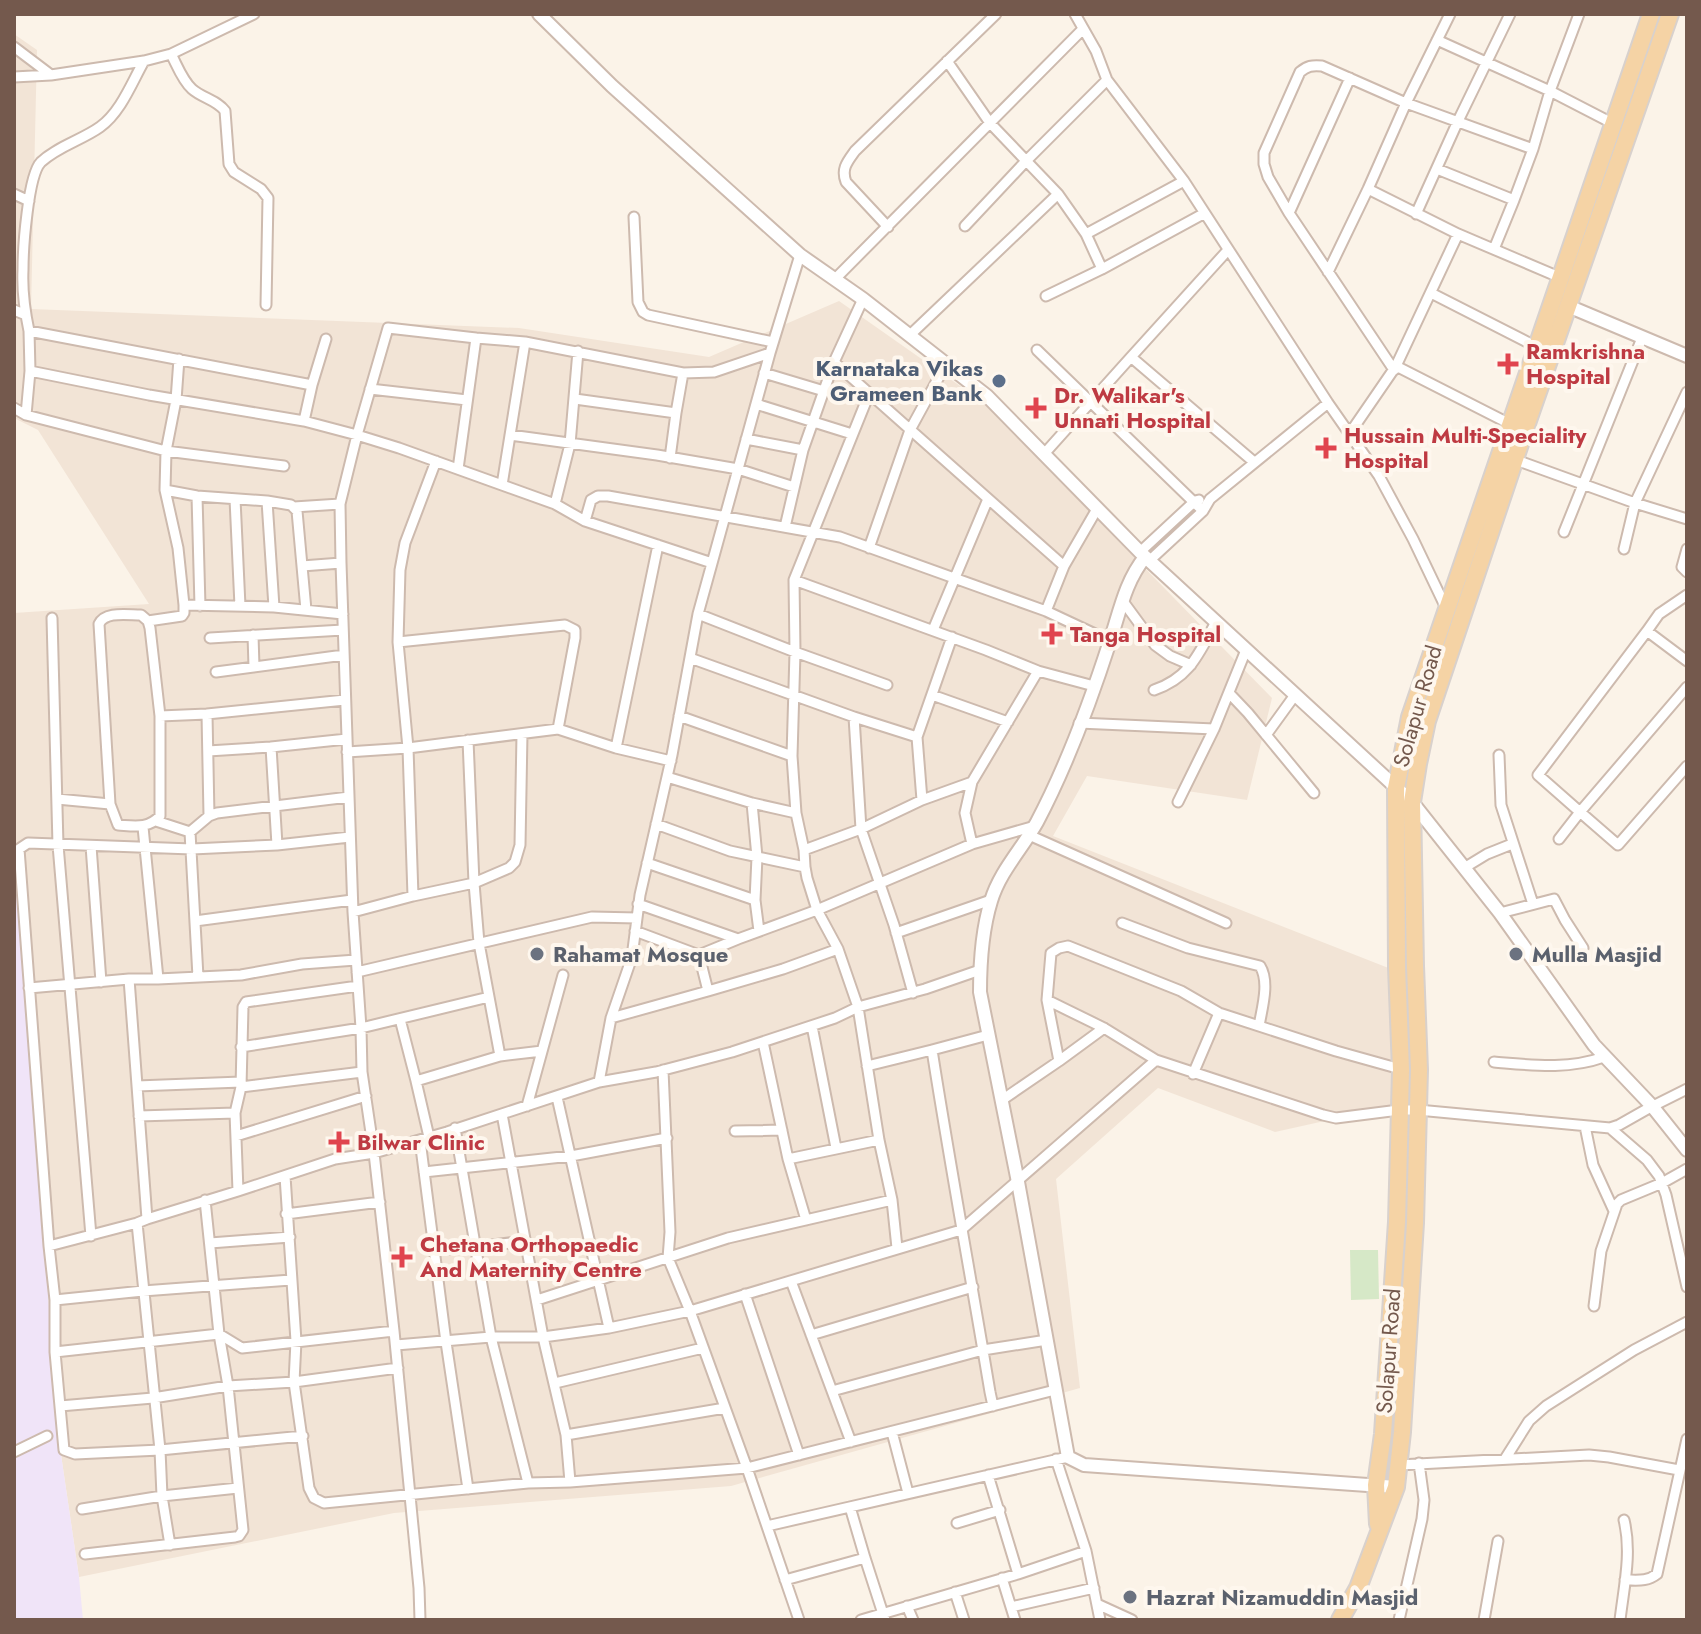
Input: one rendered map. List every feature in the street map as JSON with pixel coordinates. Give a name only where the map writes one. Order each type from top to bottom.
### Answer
[{"type":"main road","name":"Solapur Road","points":[[1379,1529],[1376,1485],[1383,1434],[1397,1222],[1401,1070],[1396,788],[1410,717],[1651,14]]},
{"type":"main road","name":"Solapur Road","points":[[1340,1620],[1358,1588],[1396,1487],[1399,1465],[1415,1223],[1419,1072],[1412,802],[1418,764],[1427,721],[1524,432],[1670,14]]},
{"type":"street","points":[[14,77],[51,75],[171,54],[254,14]]},
{"type":"street","points":[[539,14],[612,86],[800,255],[863,299],[987,396],[1145,557],[1412,802],[1500,913],[1594,1045],[1652,1106],[1687,1150]]},
{"type":"street","points":[[888,227],[846,182],[844,165],[996,14]]},
{"type":"street","points":[[1075,14],[1096,51],[1107,80],[1184,181],[1384,485],[1446,608]]},
{"type":"street","points":[[1328,272],[1450,14]]},
{"type":"street","points":[[1416,214],[1510,14]]},
{"type":"street","points":[[1494,249],[1533,149],[1550,91],[1579,14]]},
{"type":"street","points":[[835,279],[1082,30]]},
{"type":"street","points":[[1437,40],[1612,123]]},
{"type":"street","points":[[14,47],[51,75]]},
{"type":"street","points":[[171,54],[194,91],[225,111],[231,169],[261,189],[268,198],[266,305]]},
{"type":"street","points":[[26,415],[30,371],[29,331],[18,270],[33,177],[42,161],[51,154],[107,121],[144,61]]},
{"type":"street","points":[[947,61],[990,123],[1058,194],[1086,234],[1102,269]]},
{"type":"street","points":[[1524,432],[1395,368],[1289,213],[1268,177],[1264,153],[1300,72],[1313,65],[1533,149]]},
{"type":"street","points":[[1289,213],[1350,78]]},
{"type":"street","points":[[965,226],[1107,80]]},
{"type":"street","points":[[1437,169],[1514,200]]},
{"type":"street","points":[[1086,234],[1184,181]]},
{"type":"street","points":[[1368,189],[1458,234],[1559,277]]},
{"type":"street","points":[[14,194],[29,201]]},
{"type":"street","points":[[910,335],[1058,194]]},
{"type":"street","points":[[1046,296],[1203,214]]},
{"type":"street","points":[[634,217],[638,302],[643,312],[773,342]]},
{"type":"street","points":[[14,232],[25,237]]},
{"type":"street","points":[[1350,433],[1395,368],[1458,234]]},
{"type":"street","points":[[1044,454],[1228,250]]},
{"type":"street","points":[[599,1082],[611,1018],[632,957],[638,904],[671,761],[698,614],[800,255]]},
{"type":"street","points":[[1431,293],[1535,346]]},
{"type":"street","points":[[785,527],[803,450],[834,362],[863,299]]},
{"type":"street","points":[[1568,306],[1687,356]]},
{"type":"street","points":[[14,310],[26,315]]},
{"type":"street","points":[[420,1620],[396,1345],[362,1072],[352,900],[340,504],[357,435],[388,328],[525,342],[683,373],[714,372],[770,353]]},
{"type":"street","points":[[29,331],[312,385]]},
{"type":"street","points":[[458,469],[476,338]]},
{"type":"street","points":[[1564,532],[1642,338]]},
{"type":"street","points":[[304,421],[326,339]]},
{"type":"street","points":[[502,485],[525,342]]},
{"type":"street","points":[[1037,350],[1203,511]]},
{"type":"street","points":[[555,504],[570,444],[578,351]]},
{"type":"street","points":[[1131,357],[1254,462]]},
{"type":"street","points":[[148,621],[182,616],[184,613],[178,548],[165,490],[166,451],[176,400],[179,359]]},
{"type":"street","points":[[834,362],[1064,566]]},
{"type":"street","points":[[869,548],[910,430],[946,364]]},
{"type":"street","points":[[30,371],[304,421],[357,435],[555,504],[585,521],[712,563]]},
{"type":"street","points":[[670,458],[683,373]]},
{"type":"street","points":[[764,373],[824,391]]},
{"type":"street","points":[[370,389],[467,400]]},
{"type":"street","points":[[1624,549],[1635,503],[1687,392]]},
{"type":"street","points":[[869,394],[794,580],[792,756],[796,813],[807,878],[817,910],[838,949],[858,1007],[892,1200],[897,1248]]},
{"type":"street","points":[[575,399],[676,413]]},
{"type":"street","points":[[1145,557],[1203,511],[1210,499],[1328,403]]},
{"type":"street","points":[[756,404],[852,434]]},
{"type":"street","points":[[14,408],[26,415],[166,451],[284,466]]},
{"type":"street","points":[[510,435],[738,469],[794,487]]},
{"type":"street","points":[[746,439],[803,450]]},
{"type":"street","points":[[1516,460],[1687,519]]},
{"type":"street","points":[[413,896],[408,748],[398,642],[400,570],[405,543],[436,461]]},
{"type":"street","points":[[165,490],[197,496],[267,501],[294,507],[340,504]]},
{"type":"street","points":[[197,496],[200,606]]},
{"type":"street","points":[[585,521],[591,500],[598,496],[840,537],[1046,611],[1110,641]]},
{"type":"street","points":[[235,499],[240,606]]},
{"type":"street","points":[[933,630],[988,499]]},
{"type":"street","points":[[1100,1620],[1062,1458],[1047,1340],[980,992],[980,970],[991,900],[1007,865],[1032,830],[1060,775],[1136,568],[1195,501],[1210,499]]},
{"type":"street","points":[[267,501],[274,607]]},
{"type":"street","points":[[294,507],[297,511],[306,610]]},
{"type":"street","points":[[1046,611],[1064,566],[1097,509]]},
{"type":"street","points":[[616,748],[658,545]]},
{"type":"street","points":[[1687,549],[1682,567],[1687,572]]},
{"type":"street","points":[[302,566],[341,563]]},
{"type":"street","points":[[794,580],[1038,671],[1094,686]]},
{"type":"street","points":[[1687,595],[1659,614],[1538,775],[1618,845],[1687,766]]},
{"type":"street","points":[[1122,600],[1155,645],[1191,665]]},
{"type":"street","points":[[184,605],[274,607],[343,614]]},
{"type":"street","points":[[698,614],[887,685]]},
{"type":"street","points":[[141,615],[148,621],[160,716],[160,816],[143,827],[118,825],[110,804],[99,624],[105,616],[141,615]]},
{"type":"street","points":[[52,618],[58,845],[91,1236]]},
{"type":"street","points":[[1154,690],[1176,681],[1191,665],[1216,622]]},
{"type":"street","points":[[398,642],[571,626],[575,630],[575,638],[558,729]]},
{"type":"street","points":[[210,638],[343,630]]},
{"type":"street","points":[[1647,631],[1687,661]]},
{"type":"street","points":[[253,635],[254,667]]},
{"type":"street","points":[[922,800],[917,737],[952,637]]},
{"type":"street","points":[[1178,802],[1214,729],[1246,650]]},
{"type":"street","points":[[216,672],[344,655]]},
{"type":"street","points":[[690,658],[917,737]]},
{"type":"street","points":[[972,844],[965,813],[972,782],[1038,671]]},
{"type":"street","points":[[1559,839],[1687,687]]},
{"type":"street","points":[[1229,693],[1314,793]]},
{"type":"street","points":[[932,695],[1008,722]]},
{"type":"street","points":[[1266,735],[1295,695]]},
{"type":"street","points":[[160,716],[345,700]]},
{"type":"street","points":[[207,714],[209,816]]},
{"type":"street","points":[[679,716],[792,756]]},
{"type":"street","points":[[854,717],[861,829],[913,993]]},
{"type":"street","points":[[1079,723],[1214,729]]},
{"type":"street","points":[[347,752],[408,748],[558,729],[616,748],[671,761]]},
{"type":"street","points":[[353,912],[474,883],[509,868],[515,862],[520,845],[522,734]]},
{"type":"street","points":[[208,751],[347,739]]},
{"type":"street","points":[[468,740],[479,943],[500,1056]]},
{"type":"street","points":[[271,747],[277,845]]},
{"type":"street","points":[[1499,755],[1501,805],[1533,904]]},
{"type":"street","points":[[667,777],[796,813]]},
{"type":"street","points":[[804,850],[972,782]]},
{"type":"street","points":[[190,832],[209,816],[349,797]]},
{"type":"street","points":[[57,799],[110,804]]},
{"type":"street","points":[[752,803],[759,931]]},
{"type":"street","points":[[156,821],[190,832]]},
{"type":"street","points":[[656,824],[730,851],[805,867]]},
{"type":"street","points":[[143,827],[158,979]]},
{"type":"street","points":[[635,931],[699,955],[817,910],[972,844],[1032,830],[1226,923]]},
{"type":"street","points":[[190,832],[198,977]]},
{"type":"street","points":[[303,1436],[160,1450],[70,1454],[64,1450],[19,849],[28,843],[192,849],[277,845],[350,837]]},
{"type":"street","points":[[1464,868],[1512,844]]},
{"type":"street","points":[[91,846],[101,982]]},
{"type":"street","points":[[647,863],[755,900]]},
{"type":"street","points":[[1500,913],[1554,899],[1583,948]]},
{"type":"street","points":[[195,921],[352,900]]},
{"type":"street","points":[[896,933],[991,900]]},
{"type":"street","points":[[638,904],[738,939]]},
{"type":"street","points":[[357,972],[592,917],[637,918]]},
{"type":"street","points":[[1122,923],[1188,948],[1260,966],[1265,983],[1259,1026]]},
{"type":"street","points":[[1059,1061],[1047,1000],[1051,953],[1068,946],[1181,991],[1219,1013],[1336,1051],[1401,1070],[1419,1072]]},
{"type":"street","points":[[611,1018],[758,977],[838,949]]},
{"type":"street","points":[[699,955],[708,991]]},
{"type":"street","points":[[29,988],[129,979],[241,975],[302,964],[356,960]]},
{"type":"street","points":[[49,1246],[137,1223],[335,1159],[374,1153],[424,1139],[599,1082],[663,1070],[763,1042],[858,1007],[913,993],[980,970]]},
{"type":"street","points":[[527,1106],[563,975]]},
{"type":"street","points":[[129,979],[147,1219]]},
{"type":"street","points":[[238,1191],[235,1113],[241,1084],[243,1007],[246,1002],[358,986]]},
{"type":"street","points":[[241,1047],[361,1028],[489,997]]},
{"type":"street","points":[[1047,1000],[1104,1028],[1156,1060],[1336,1118],[1418,1110],[1610,1128],[1687,1089]]},
{"type":"street","points":[[1193,1074],[1219,1013]]},
{"type":"street","points":[[400,1019],[416,1081],[424,1139],[424,1172],[468,1489]]},
{"type":"street","points":[[812,1026],[836,1148]]},
{"type":"street","points":[[1002,1100],[1104,1028]]},
{"type":"street","points":[[867,1066],[988,1035]]},
{"type":"street","points":[[763,1042],[788,1159],[806,1220]]},
{"type":"street","points":[[932,1050],[993,1406]]},
{"type":"street","points":[[416,1081],[500,1056],[542,1051]]},
{"type":"street","points":[[1494,1062],[1572,1065],[1604,1057]]},
{"type":"street","points":[[396,1345],[491,1337],[543,1337],[609,1328],[690,1311],[961,1230],[1156,1060]]},
{"type":"street","points":[[663,1070],[670,1232],[668,1258],[747,1468],[799,1620]]},
{"type":"street","points":[[137,1086],[241,1084],[362,1072]]},
{"type":"street","points":[[236,1136],[366,1096]]},
{"type":"street","points":[[557,1097],[609,1328]]},
{"type":"street","points":[[139,1116],[235,1113]]},
{"type":"street","points":[[502,1114],[543,1337],[566,1435],[570,1482]]},
{"type":"street","points":[[1585,1126],[1593,1165],[1614,1211]]},
{"type":"street","points":[[455,1128],[491,1337],[528,1483]]},
{"type":"street","points":[[1610,1128],[1647,1160],[1662,1183],[1687,1287]]},
{"type":"street","points":[[735,1131],[782,1130]]},
{"type":"street","points":[[424,1172],[571,1156],[667,1138]]},
{"type":"street","points":[[788,1159],[879,1140]]},
{"type":"street","points":[[1594,1306],[1601,1251],[1614,1211],[1621,1200],[1687,1169]]},
{"type":"street","points":[[285,1176],[296,1341],[294,1382],[309,1488],[314,1498],[324,1503],[528,1483],[747,1468],[1055,1390]]},
{"type":"street","points":[[85,1554],[239,1536],[243,1530],[205,1200]]},
{"type":"street","points":[[537,1300],[728,1238],[892,1200]]},
{"type":"street","points":[[286,1214],[380,1202]]},
{"type":"street","points":[[137,1223],[162,1496],[170,1545]]},
{"type":"street","points":[[210,1243],[290,1237]]},
{"type":"street","points":[[434,1250],[526,1241]]},
{"type":"street","points":[[55,1300],[291,1280]]},
{"type":"street","points":[[791,1281],[851,1442]]},
{"type":"street","points":[[811,1335],[973,1287]]},
{"type":"street","points":[[745,1294],[799,1455]]},
{"type":"street","points":[[1505,1459],[1529,1421],[1546,1406],[1634,1350],[1687,1322]]},
{"type":"street","points":[[55,1352],[219,1334],[242,1348],[394,1331]]},
{"type":"street","points":[[832,1391],[983,1350],[1047,1340]]},
{"type":"street","points":[[555,1383],[703,1348]]},
{"type":"street","points":[[60,1406],[153,1398],[228,1386],[294,1382],[398,1368]]},
{"type":"street","points":[[566,1435],[725,1408]]},
{"type":"street","points":[[892,1432],[908,1493]]},
{"type":"street","points":[[14,1452],[47,1436]]},
{"type":"street","points":[[1625,1580],[1644,1581],[1657,1574],[1687,1439]]},
{"type":"street","points":[[1399,1465],[1589,1455],[1679,1470]]},
{"type":"street","points":[[767,1526],[1062,1458],[1084,1465],[1396,1487]]},
{"type":"street","points":[[1399,1620],[1422,1519],[1423,1482],[1419,1463]]},
{"type":"street","points":[[988,1475],[1018,1574]]},
{"type":"street","points":[[82,1509],[238,1488]]},
{"type":"street","points":[[850,1507],[884,1617]]},
{"type":"street","points":[[957,1523],[1000,1510]]},
{"type":"street","points":[[1620,1620],[1628,1556],[1624,1520]]},
{"type":"street","points":[[1484,1620],[1498,1541]]},
{"type":"street","points":[[861,1620],[884,1617],[907,1606],[1086,1551]]},
{"type":"street","points":[[785,1580],[865,1558]]},
{"type":"street","points":[[1002,1578],[1015,1620]]},
{"type":"street","points":[[1011,1607],[1094,1588]]},
{"type":"street","points":[[955,1592],[964,1620]]},
{"type":"street","points":[[1097,1604],[1132,1620]]},
{"type":"street","points":[[907,1606],[913,1620]]},
{"type":"shaded area","points":[[14,34],[37,50],[31,309],[519,328],[709,357],[839,301],[980,400],[1272,698],[1247,800],[1087,776],[1053,836],[1391,969],[1401,1104],[1275,1132],[1158,1088],[1056,1179],[1080,1388],[731,1486],[394,1513],[79,1577],[58,1434],[14,814],[14,613],[149,604],[38,430],[14,418]]},
{"type":"shaded area","points":[[14,842],[58,1434],[83,1620],[14,1620]]},
{"type":"green space","points":[[1350,1250],[1378,1250],[1379,1299],[1351,1300]]},
{"type":"place","name":"Ramkrishna Hospital","points":[[1508,364]]},
{"type":"place","name":"Karnataka Vikas Grameen Bank","points":[[999,381]]},
{"type":"place","name":"Dr. Walikar's Unnati Hospital","points":[[1036,408]]},
{"type":"place","name":"Hussain Multi-Speciality Hospital","points":[[1326,448]]},
{"type":"place","name":"Tanga Hospital","points":[[1052,634]]},
{"type":"place","name":"Rahamat Mosque","points":[[537,954]]},
{"type":"place","name":"Mulla Masjid","points":[[1516,954]]},
{"type":"place","name":"Bilwar Clinic","points":[[339,1142]]},
{"type":"place","name":"Chetana Orthopaedic And Maternity Centre","points":[[402,1257]]},
{"type":"place","name":"Hazrat Nizamuddin Masjid","points":[[1130,1597]]}]
